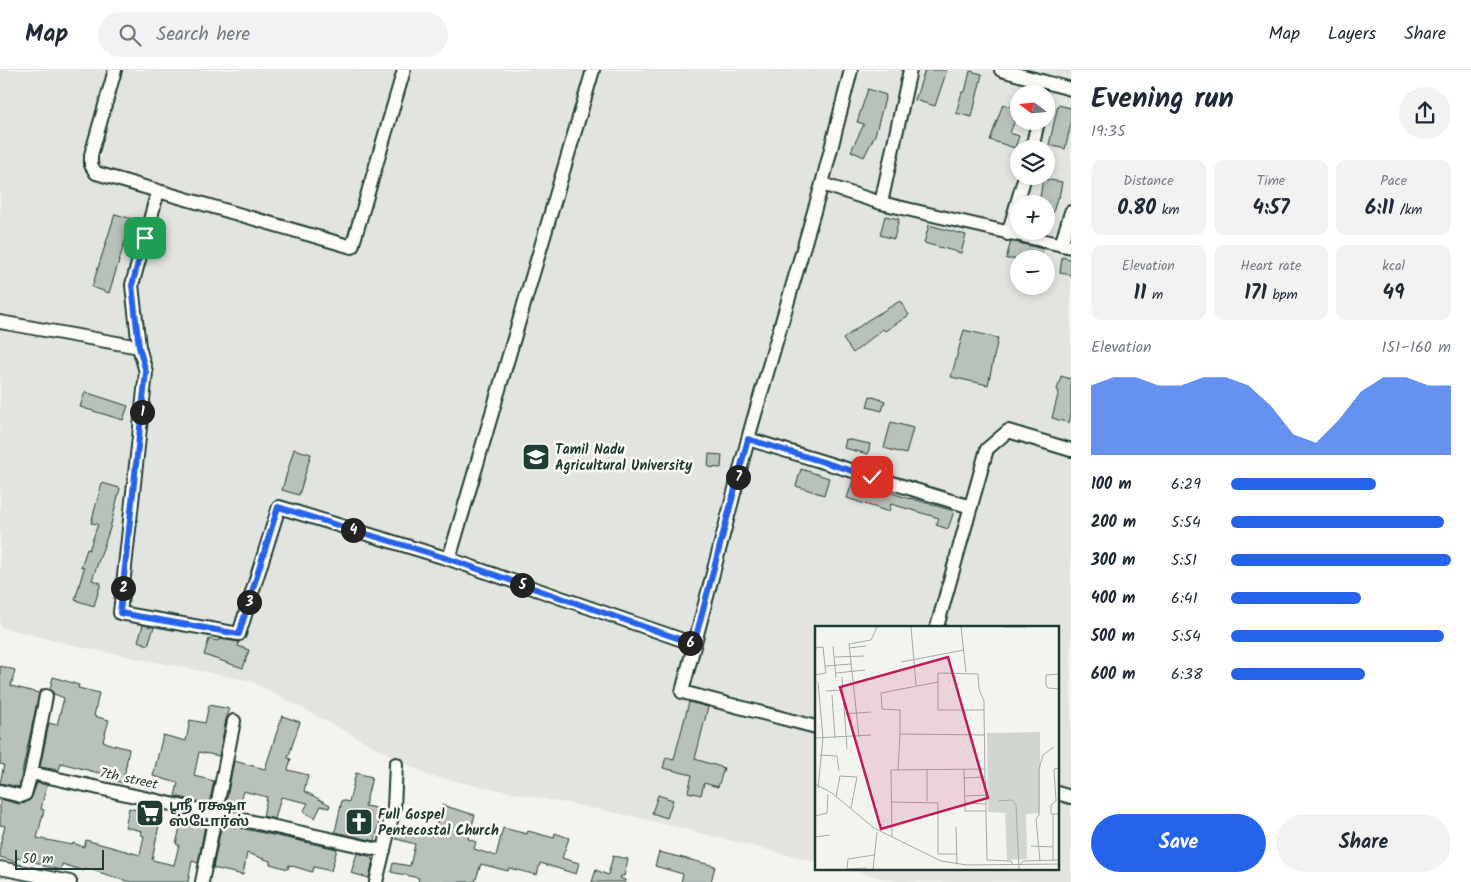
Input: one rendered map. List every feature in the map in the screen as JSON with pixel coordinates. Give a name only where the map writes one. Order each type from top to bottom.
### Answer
[{"type":"street","points":[[115,70],[91,155],[91,164],[96,173],[352,247],[404,70]]},
{"type":"street","points":[[449,559],[593,70]]},
{"type":"street","points":[[815,726],[682,692],[748,439],[822,184],[851,70]]},
{"type":"street","points":[[882,203],[910,70]]},
{"type":"street","points":[[1001,70],[1038,85]]},
{"type":"street","points":[[1055,88],[1071,89]]},
{"type":"street","points":[[822,184],[882,203],[1008,234],[1066,246],[1071,212]]},
{"type":"street","points":[[1008,234],[1022,185]]},
{"type":"street","points":[[158,191],[132,285],[139,347],[146,372],[120,613],[239,634],[278,507],[449,559],[694,644]]},
{"type":"street","points":[[0,322],[139,347]]},
{"type":"street","points":[[937,626],[987,449],[1008,431],[1071,450]]},
{"type":"street","points":[[748,439],[971,507]]},
{"type":"street","points":[[0,791],[21,796],[25,794],[46,696]]},
{"type":"street","points":[[202,882],[234,721]]},
{"type":"street","points":[[376,882],[394,808],[396,764]]},
{"type":"street","name":"7th street","points":[[31,772],[384,851]]},
{"type":"street","points":[[1058,793],[1071,797]]},
{"type":"street","points":[[0,868],[20,877],[70,882]]},
{"type":"shaded area","name":"Tamil Nadu Agricultural University","points":[[0,70],[1071,70],[1071,882],[898,882],[851,870],[1058,870],[1058,626],[815,626],[815,862],[636,817],[429,776],[251,681],[85,648],[0,627]]},
{"type":"building","points":[[925,70],[947,70],[935,106],[915,100]]},
{"type":"building","points":[[970,71],[982,74],[972,117],[956,113],[962,92],[965,92]]},
{"type":"building","points":[[868,89],[886,95],[875,135],[864,157],[851,151],[864,124],[857,122]]},
{"type":"building","points":[[1003,104],[1010,106],[1010,133],[1019,136],[1018,140],[1010,140],[1010,146],[990,140]]},
{"type":"building","points":[[1058,105],[1071,108],[1071,124],[1065,149],[1055,146],[1055,140],[1050,140],[1052,130],[1055,130]]},
{"type":"building","points":[[1055,181],[1062,182],[1059,198],[1057,198],[1055,206],[1055,195],[1040,195],[1042,185],[1055,185]]},
{"type":"building","points":[[115,214],[132,219],[109,293],[92,287]]},
{"type":"building","points":[[885,216],[899,219],[894,239],[880,235]]},
{"type":"building","points":[[929,225],[966,235],[961,253],[924,243]]},
{"type":"building","points":[[1011,241],[1043,249],[1010,250],[1010,259],[1006,259]]},
{"type":"building","points":[[1062,257],[1071,259],[1071,275],[1060,273]]},
{"type":"building","points":[[900,301],[909,315],[885,331],[883,329],[853,353],[843,339],[868,320]]},
{"type":"building","points":[[964,330],[998,338],[988,385],[951,377]]},
{"type":"building","points":[[1061,376],[1071,379],[1071,414],[1069,423],[1052,418]]},
{"type":"building","points":[[85,392],[128,406],[123,420],[80,407]]},
{"type":"building","points":[[870,396],[885,401],[882,411],[867,407]]},
{"type":"building","points":[[891,422],[913,428],[906,454],[884,448]]},
{"type":"building","points":[[846,439],[870,444],[868,454],[844,448]]},
{"type":"building","points":[[294,449],[311,454],[299,495],[282,490]]},
{"type":"building","points":[[709,454],[722,455],[721,468],[708,467]]},
{"type":"building","points":[[801,469],[829,478],[824,495],[796,486]]},
{"type":"building","points":[[853,480],[954,511],[948,529],[936,525],[939,518],[891,504],[889,512],[847,498]]},
{"type":"building","points":[[102,483],[120,488],[110,528],[92,580],[101,583],[94,606],[75,600],[84,568],[81,567],[98,524],[91,523]]},
{"type":"building","points":[[143,625],[154,627],[148,645],[138,641]]},
{"type":"building","points":[[209,639],[239,642],[238,646],[249,650],[243,668],[204,655]]},
{"type":"building","points":[[0,666],[15,670],[11,686],[39,693],[19,787],[0,783],[4,765],[0,764]]},
{"type":"building","points":[[53,677],[79,685],[78,688],[99,693],[94,716],[109,720],[103,741],[129,749],[123,783],[109,779],[110,776],[61,763],[59,770],[40,767],[49,723],[57,725],[64,698],[54,694],[50,689]]},
{"type":"building","points":[[689,702],[708,707],[695,759],[724,768],[718,787],[704,783],[701,795],[688,792],[692,775],[663,768],[666,757],[674,759]]},
{"type":"building","points":[[209,705],[230,709],[226,719],[219,756],[199,752],[194,776],[214,781],[209,804],[175,796],[178,783],[153,776],[163,735],[186,741],[190,720],[205,723]]},
{"type":"building","points":[[282,716],[300,722],[288,758],[291,759],[288,770],[308,775],[304,791],[330,805],[329,808],[321,806],[315,818],[303,812],[308,803],[281,797],[275,819],[263,816],[267,797],[243,791],[238,810],[225,808],[234,761],[265,769]]},
{"type":"building","name":"Full Gospel Pentecostal Church","points":[[356,773],[372,777],[365,806],[382,809],[375,841],[335,832],[342,800],[349,802]]},
{"type":"building","points":[[37,783],[47,785],[41,809],[44,810],[37,838],[72,845],[73,843],[84,847],[86,840],[140,855],[144,836],[141,835],[142,831],[125,827],[129,808],[144,812],[145,807],[162,810],[152,860],[174,865],[179,845],[176,844],[183,815],[206,820],[198,863],[192,861],[188,882],[130,882],[85,868],[84,871],[62,864],[61,870],[17,858],[16,862],[0,857],[0,845],[5,826],[0,825],[0,799],[19,804],[25,803],[31,799]]},
{"type":"building","points":[[658,795],[673,800],[667,818],[652,813]]},
{"type":"building","points":[[442,805],[475,815],[468,839],[476,842],[474,849],[496,856],[503,828],[527,834],[528,831],[554,838],[555,833],[569,838],[562,858],[579,863],[576,874],[540,863],[537,875],[509,868],[508,871],[481,864],[475,882],[418,882],[419,878],[391,872],[393,863],[410,866],[415,844],[396,839],[399,827],[433,835]]},
{"type":"building","points":[[222,824],[337,849],[331,871],[314,867],[312,872],[289,865],[288,869],[270,864],[270,861],[247,853],[243,875],[213,868]]},
{"type":"building","points":[[659,852],[715,866],[711,882],[681,882],[683,874],[655,866]]},
{"type":"building","points":[[357,853],[372,857],[369,878],[351,873]]},
{"type":"building","points":[[613,856],[628,859],[624,876],[620,878],[625,880],[625,882],[592,882],[596,870],[608,875]]},
{"type":"place","name":"Tamil Nadu Agricultural University","points":[[536,457]]},
{"type":"place","name":"ஶ்ரீ ரக்ஷா ஸ்டோர்ஸ்","points":[[150,813]]},
{"type":"place","name":"Full Gospel Pentecostal Church","points":[[359,822]]},
{"type":"route","points":[[145,238],[132,285],[139,347],[146,372],[120,613],[239,634],[278,507],[449,559],[694,644],[748,439],[872,477]]}]
